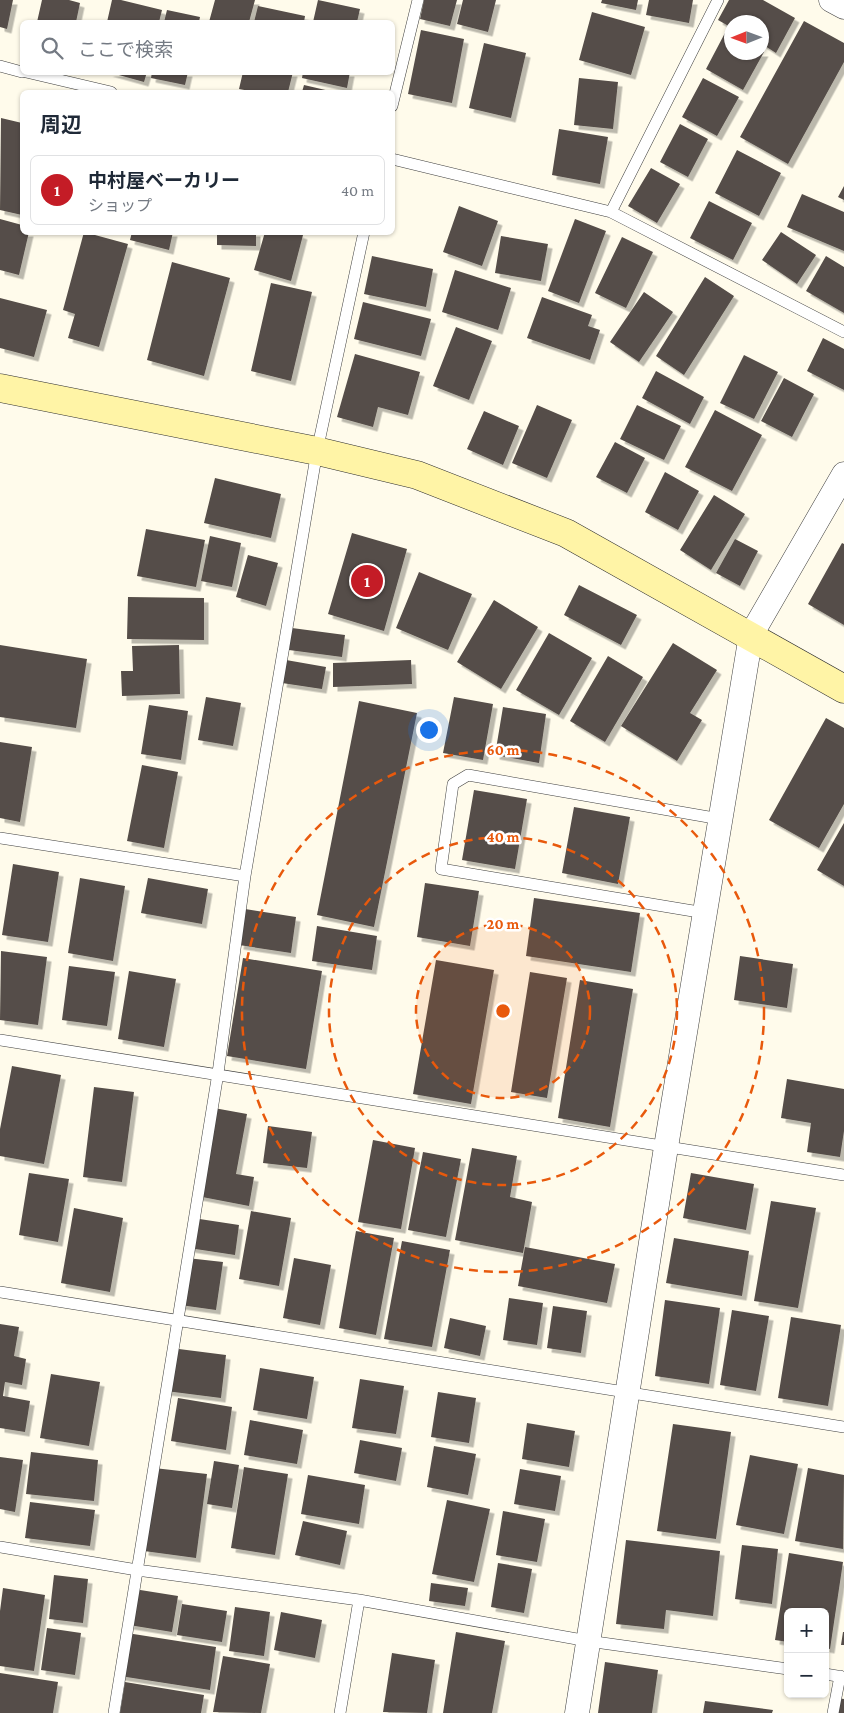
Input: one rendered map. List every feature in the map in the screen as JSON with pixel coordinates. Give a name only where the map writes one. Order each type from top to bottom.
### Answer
[{"type":"street","points":[[831,0],[844,7]]},
{"type":"street","points":[[0,388],[317,451],[417,475],[566,533],[751,635],[844,689]]},
{"type":"street","points":[[577,1713],[626,1394],[751,635],[844,474]]},
{"type":"lane","points":[[395,94],[418,0]]},
{"type":"lane","points":[[611,212],[718,0]]},
{"type":"lane","points":[[0,66],[20,71]]},
{"type":"lane","points":[[39,75],[102,90]]},
{"type":"lane","points":[[395,160],[611,212],[844,332]]},
{"type":"lane","points":[[114,1713],[218,1073],[245,876],[317,451],[363,235]]},
{"type":"lane","points":[[705,912],[441,869],[453,784],[468,775],[720,819]]},
{"type":"lane","points":[[0,838],[245,876]]},
{"type":"lane","points":[[0,1040],[218,1073],[844,1175]]},
{"type":"lane","points":[[0,1292],[626,1394],[844,1426]]},
{"type":"lane","points":[[0,1547],[137,1570],[359,1600],[588,1641],[784,1668]]},
{"type":"lane","points":[[340,1713],[359,1600]]},
{"type":"lane","points":[[829,1675],[842,1677],[833,1713]]},
{"type":"building","points":[[0,0],[13,0],[7,29],[0,27]]},
{"type":"building","points":[[42,0],[69,0],[80,3],[76,20],[37,20]]},
{"type":"building","points":[[112,0],[121,0],[162,10],[160,20],[107,20]]},
{"type":"building","points":[[215,0],[255,0],[250,20],[210,20]]},
{"type":"building","points":[[318,0],[360,9],[357,20],[313,20]]},
{"type":"building","points":[[424,0],[457,0],[450,26],[420,19]]},
{"type":"building","points":[[463,0],[496,0],[488,32],[457,24]]},
{"type":"building","points":[[602,0],[638,0],[636,10],[601,3]]},
{"type":"building","points":[[649,0],[693,0],[689,23],[646,15]]},
{"type":"building","points":[[729,0],[763,0],[795,18],[776,53],[769,48],[769,15],[724,15],[724,23],[718,20]]},
{"type":"building","points":[[258,6],[305,16],[304,20],[254,20]]},
{"type":"building","points":[[167,10],[200,17],[199,20],[164,20]]},
{"type":"building","points":[[592,12],[645,27],[631,75],[579,60]]},
{"type":"building","points":[[804,21],[844,43],[844,62],[788,164],[740,137]]},
{"type":"building","points":[[421,30],[464,39],[452,103],[408,94]]},
{"type":"building","points":[[724,35],[724,60],[760,60],[743,90],[706,69]]},
{"type":"building","points":[[484,43],[526,53],[511,118],[469,108]]},
{"type":"building","points":[[119,75],[146,75],[144,82]]},
{"type":"building","points":[[152,75],[187,75],[185,85],[151,78]]},
{"type":"building","points":[[242,75],[292,75],[288,90],[239,89]]},
{"type":"building","points":[[302,75],[349,75],[347,88],[302,78]]},
{"type":"building","points":[[579,78],[618,82],[613,129],[574,125]]},
{"type":"building","points":[[703,78],[739,97],[717,136],[682,117]]},
{"type":"building","points":[[304,85],[325,90],[303,90]]},
{"type":"building","points":[[1,118],[20,123],[20,215],[0,210]]},
{"type":"building","points":[[680,124],[708,139],[688,177],[660,162]]},
{"type":"building","points":[[559,129],[608,137],[600,184],[552,175]]},
{"type":"building","points":[[737,150],[781,173],[759,216],[715,193]]},
{"type":"building","points":[[651,168],[680,184],[657,223],[628,206]]},
{"type":"building","points":[[844,186],[844,200],[838,197]]},
{"type":"building","points":[[802,194],[844,212],[844,251],[787,227]]},
{"type":"building","points":[[709,201],[752,223],[733,260],[690,238]]},
{"type":"building","points":[[459,206],[498,221],[482,266],[443,252]]},
{"type":"building","points":[[0,219],[20,224],[20,235],[28,235],[19,275],[0,270]]},
{"type":"building","points":[[575,219],[606,231],[579,303],[548,291]]},
{"type":"building","points":[[781,232],[816,255],[797,284],[762,260]]},
{"type":"building","points":[[83,235],[95,235],[128,244],[99,347],[68,338],[75,314],[63,310]]},
{"type":"building","points":[[131,235],[172,235],[169,250],[130,240]]},
{"type":"building","points":[[217,235],[256,235],[256,246],[217,245]]},
{"type":"building","points":[[264,235],[303,235],[291,281],[254,270]]},
{"type":"building","points":[[501,236],[548,244],[541,281],[495,273]]},
{"type":"building","points":[[622,237],[653,252],[626,308],[595,293]]},
{"type":"building","points":[[372,256],[433,269],[426,307],[364,294]]},
{"type":"building","points":[[826,256],[844,267],[844,313],[806,291]]},
{"type":"building","points":[[172,262],[230,278],[204,376],[147,360]]},
{"type":"building","points":[[455,270],[511,288],[498,330],[442,312]]},
{"type":"building","points":[[705,277],[734,296],[684,375],[656,356]]},
{"type":"building","points":[[271,283],[312,292],[291,381],[251,371]]},
{"type":"building","points":[[644,292],[673,312],[639,362],[610,342]]},
{"type":"building","points":[[542,297],[592,315],[588,326],[600,330],[590,360],[527,338]]},
{"type":"building","points":[[0,298],[47,310],[34,357],[0,348]]},
{"type":"building","points":[[363,302],[431,319],[421,356],[354,339]]},
{"type":"building","points":[[456,327],[492,341],[469,400],[433,386]]},
{"type":"building","points":[[823,338],[844,349],[844,390],[807,371]]},
{"type":"building","points":[[355,354],[420,372],[408,415],[378,407],[373,427],[337,417]]},
{"type":"building","points":[[744,355],[778,372],[754,419],[720,403]]},
{"type":"building","points":[[656,371],[704,397],[690,424],[642,398]]},
{"type":"building","points":[[784,378],[814,394],[792,437],[761,421]]},
{"type":"building","points":[[537,405],[572,420],[547,478],[512,463]]},
{"type":"building","points":[[637,405],[681,426],[664,460],[620,439]]},
{"type":"building","points":[[715,410],[762,435],[732,491],[685,467]]},
{"type":"building","points":[[484,411],[519,426],[503,465],[467,449]]},
{"type":"building","points":[[615,442],[645,458],[627,493],[596,477]]},
{"type":"building","points":[[665,472],[699,491],[678,530],[645,512]]},
{"type":"building","points":[[215,478],[281,494],[271,538],[204,523]]},
{"type":"building","points":[[714,495],[745,514],[711,570],[680,550]]},
{"type":"building","points":[[146,529],[205,540],[196,587],[137,576]]},
{"type":"building","points":[[352,533],[407,549],[384,631],[328,614]]},
{"type":"building","points":[[210,536],[241,543],[232,587],[201,581]]},
{"type":"building","points":[[735,539],[758,551],[740,586],[716,573]]},
{"type":"building","points":[[842,543],[844,544],[844,625],[808,604]]},
{"type":"building","points":[[248,555],[278,563],[266,606],[236,597]]},
{"type":"building","points":[[419,572],[472,594],[448,650],[396,628]]},
{"type":"building","points":[[579,585],[637,615],[621,645],[564,615]]},
{"type":"building","points":[[128,597],[204,598],[204,640],[127,639]]},
{"type":"building","points":[[494,600],[538,627],[501,689],[457,662]]},
{"type":"building","points":[[292,628],[345,635],[342,657],[289,650]]},
{"type":"building","points":[[549,633],[592,658],[559,715],[516,690]]},
{"type":"building","points":[[673,643],[717,670],[690,713],[702,720],[677,761],[621,726]]},
{"type":"building","points":[[0,645],[87,659],[76,728],[0,717]]},
{"type":"building","points":[[179,645],[180,694],[122,696],[121,671],[133,671],[132,646]]},
{"type":"building","points":[[608,656],[643,677],[605,742],[570,721]]},
{"type":"building","points":[[286,660],[326,667],[322,689],[282,683]]},
{"type":"building","points":[[411,660],[412,684],[333,687],[333,663]]},
{"type":"building","points":[[206,697],[241,703],[233,746],[198,740]]},
{"type":"building","points":[[454,697],[493,704],[483,760],[443,753]]},
{"type":"building","points":[[359,701],[417,713],[374,927],[317,915]]},
{"type":"building","points":[[149,705],[188,711],[181,760],[141,754]]},
{"type":"building","points":[[503,707],[546,714],[539,763],[495,755]]},
{"type":"building","points":[[826,718],[844,728],[844,804],[819,848],[769,820]]},
{"type":"building","points":[[0,742],[32,747],[20,822],[0,818]]},
{"type":"building","points":[[142,765],[178,772],[164,848],[127,841]]},
{"type":"building","points":[[474,790],[527,799],[515,869],[462,860]]},
{"type":"building","points":[[574,807],[630,817],[618,884],[562,873]]},
{"type":"building","points":[[844,823],[844,886],[817,870]]},
{"type":"building","points":[[13,864],[59,872],[48,942],[2,935]]},
{"type":"building","points":[[80,878],[125,886],[113,961],[68,953]]},
{"type":"building","points":[[148,878],[208,889],[202,924],[141,913]]},
{"type":"building","points":[[425,883],[479,891],[470,946],[417,937]]},
{"type":"building","points":[[534,898],[640,913],[631,972],[526,956]]},
{"type":"building","points":[[245,909],[296,917],[291,953],[239,945]]},
{"type":"building","points":[[317,926],[377,936],[372,970],[312,961]]},
{"type":"building","points":[[1,951],[47,957],[38,1025],[0,1020]]},
{"type":"building","points":[[740,956],[793,964],[787,1008],[734,1000]]},
{"type":"building","points":[[243,958],[322,971],[306,1069],[227,1056]]},
{"type":"building","points":[[436,960],[494,970],[471,1104],[413,1094]]},
{"type":"building","points":[[69,966],[115,972],[107,1026],[62,1020]]},
{"type":"building","points":[[129,971],[176,979],[164,1047],[118,1039]]},
{"type":"building","points":[[530,972],[567,978],[547,1098],[511,1092]]},
{"type":"building","points":[[580,980],[633,989],[610,1127],[558,1118]]},
{"type":"building","points":[[12,1066],[61,1075],[44,1164],[0,1156],[0,1129]]},
{"type":"building","points":[[787,1079],[844,1089],[844,1131],[840,1157],[807,1152],[811,1123],[781,1118]]},
{"type":"building","points":[[94,1087],[134,1092],[122,1182],[83,1177]]},
{"type":"building","points":[[214,1108],[247,1114],[236,1174],[254,1177],[249,1206],[197,1196]]},
{"type":"building","points":[[268,1126],[312,1132],[307,1168],[263,1163]]},
{"type":"building","points":[[373,1140],[415,1148],[401,1229],[358,1222]]},
{"type":"building","points":[[472,1148],[517,1156],[510,1197],[532,1202],[523,1253],[455,1240]]},
{"type":"building","points":[[423,1152],[461,1159],[446,1237],[408,1230]]},
{"type":"building","points":[[29,1173],[69,1179],[58,1242],[19,1235]]},
{"type":"building","points":[[691,1173],[754,1184],[746,1230],[683,1218]]},
{"type":"building","points":[[771,1201],[816,1208],[798,1308],[754,1301]]},
{"type":"building","points":[[74,1208],[123,1218],[110,1292],[61,1283]]},
{"type":"building","points":[[251,1211],[291,1218],[279,1286],[239,1279]]},
{"type":"building","points":[[193,1218],[239,1225],[235,1255],[189,1248]]},
{"type":"building","points":[[356,1231],[394,1238],[376,1335],[339,1328]]},
{"type":"building","points":[[674,1238],[749,1251],[742,1296],[666,1283]]},
{"type":"building","points":[[402,1241],[450,1250],[432,1347],[384,1339]]},
{"type":"building","points":[[525,1247],[615,1264],[607,1303],[518,1286]]},
{"type":"building","points":[[187,1258],[223,1262],[216,1310],[180,1305]]},
{"type":"building","points":[[294,1258],[331,1265],[320,1325],[283,1318]]},
{"type":"building","points":[[509,1298],[543,1303],[537,1345],[503,1340]]},
{"type":"building","points":[[665,1300],[720,1308],[709,1384],[655,1376]]},
{"type":"building","points":[[553,1306],[587,1311],[581,1353],[547,1348]]},
{"type":"building","points":[[732,1310],[769,1316],[756,1391],[720,1385]]},
{"type":"building","points":[[791,1317],[841,1325],[828,1406],[778,1398]]},
{"type":"building","points":[[450,1318],[486,1326],[480,1356],[444,1348]]},
{"type":"building","points":[[0,1324],[19,1327],[14,1356],[26,1359],[22,1385],[5,1382],[3,1396],[30,1401],[25,1432],[0,1428]]},
{"type":"building","points":[[171,1348],[226,1355],[221,1398],[166,1391]]},
{"type":"building","points":[[260,1368],[314,1377],[307,1419],[253,1410]]},
{"type":"building","points":[[51,1374],[100,1382],[89,1446],[40,1438]]},
{"type":"building","points":[[360,1379],[404,1386],[396,1434],[352,1428]]},
{"type":"building","points":[[438,1392],[476,1398],[469,1443],[431,1437]]},
{"type":"building","points":[[178,1398],[232,1407],[226,1450],[171,1441]]},
{"type":"building","points":[[250,1420],[303,1430],[297,1464],[244,1455]]},
{"type":"building","points":[[527,1423],[575,1431],[569,1467],[522,1459]]},
{"type":"building","points":[[673,1424],[731,1432],[716,1539],[657,1531]]},
{"type":"building","points":[[360,1440],[402,1448],[396,1481],[354,1473]]},
{"type":"building","points":[[434,1446],[476,1454],[468,1495],[427,1487]]},
{"type":"building","points":[[31,1452],[98,1460],[94,1501],[26,1494]]},
{"type":"building","points":[[750,1455],[798,1464],[784,1534],[736,1525]]},
{"type":"building","points":[[0,1457],[23,1460],[15,1512],[0,1509]]},
{"type":"building","points":[[214,1461],[239,1465],[232,1508],[207,1504]]},
{"type":"building","points":[[244,1467],[288,1474],[275,1555],[231,1548]]},
{"type":"building","points":[[154,1468],[207,1474],[196,1558],[144,1551]]},
{"type":"building","points":[[808,1468],[844,1475],[843,1549],[795,1541]]},
{"type":"building","points":[[520,1469],[561,1476],[555,1511],[514,1504]]},
{"type":"building","points":[[308,1475],[365,1485],[359,1524],[301,1514]]},
{"type":"building","points":[[447,1500],[490,1509],[474,1582],[432,1574]]},
{"type":"building","points":[[30,1502],[95,1510],[90,1546],[25,1538]]},
{"type":"building","points":[[503,1511],[545,1519],[537,1562],[496,1555]]},
{"type":"building","points":[[303,1521],[347,1531],[340,1565],[295,1555]]},
{"type":"building","points":[[626,1540],[720,1551],[713,1616],[666,1610],[664,1629],[616,1624]]},
{"type":"building","points":[[742,1545],[778,1549],[772,1604],[735,1599]]},
{"type":"building","points":[[789,1553],[843,1562],[830,1649],[829,1608],[784,1608],[784,1641],[775,1640]]},
{"type":"building","points":[[498,1563],[532,1569],[524,1613],[491,1607]]},
{"type":"building","points":[[54,1575],[88,1579],[83,1623],[49,1619]]},
{"type":"building","points":[[431,1583],[468,1588],[465,1606],[429,1601]]},
{"type":"building","points":[[3,1588],[45,1595],[34,1671],[0,1666],[0,1611]]},
{"type":"building","points":[[134,1589],[178,1596],[172,1632],[129,1625]]},
{"type":"building","points":[[182,1604],[227,1611],[222,1642],[177,1635]]},
{"type":"building","points":[[235,1607],[270,1612],[264,1656],[229,1651]]},
{"type":"building","points":[[281,1612],[322,1620],[315,1658],[274,1650]]},
{"type":"building","points":[[47,1628],[81,1633],[75,1675],[41,1670]]},
{"type":"building","points":[[456,1632],[505,1641],[492,1713],[443,1713]]},
{"type":"building","points":[[843,1632],[844,1645],[841,1645]]},
{"type":"building","points":[[127,1633],[216,1647],[210,1690],[120,1676]]},
{"type":"building","points":[[392,1653],[435,1660],[427,1713],[383,1712]]},
{"type":"building","points":[[223,1656],[270,1664],[261,1713],[213,1712]]},
{"type":"building","points":[[605,1662],[658,1670],[652,1713],[598,1713]]},
{"type":"building","points":[[0,1673],[58,1682],[53,1713],[0,1713]]},
{"type":"building","points":[[125,1682],[204,1695],[201,1713],[120,1713]]},
{"type":"building","points":[[837,1698],[844,1699],[844,1713],[834,1713]]},
{"type":"building","points":[[705,1701],[773,1710],[772,1713],[703,1713]]},
{"type":"place","name":"中村屋ベーカリー","points":[[367,581]]}]
